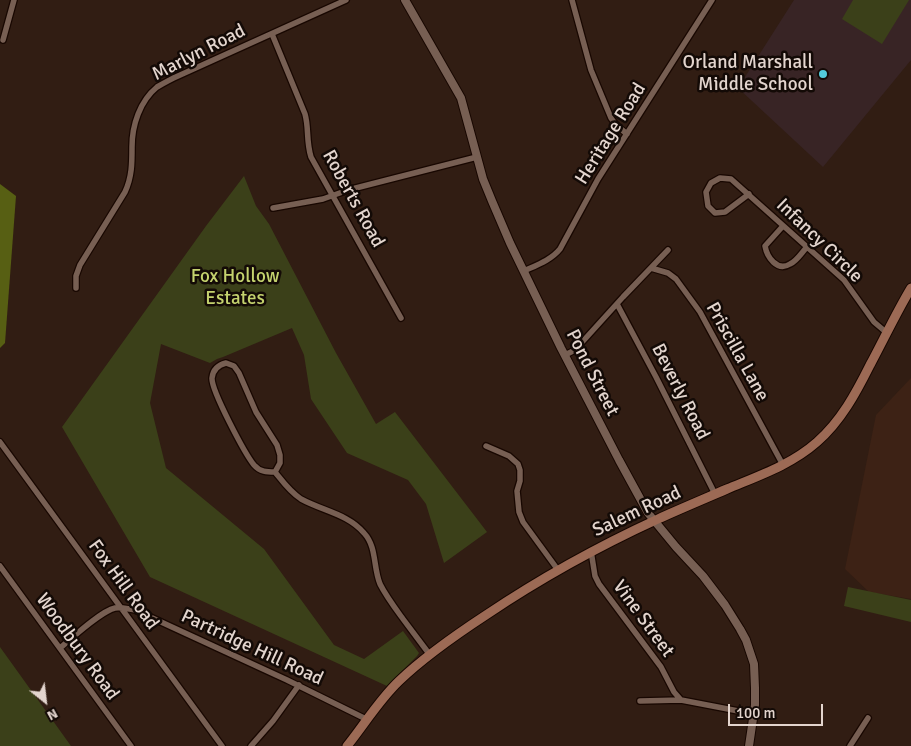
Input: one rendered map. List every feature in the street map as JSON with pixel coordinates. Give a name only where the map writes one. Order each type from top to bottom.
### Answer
[{"type":"main road","name":"Salem Road","points":[[347,746],[399,681],[466,628],[591,551],[655,520],[783,465],[816,443],[833,426],[858,388],[911,288]]},
{"type":"street","points":[[3,40],[14,0]]},
{"type":"street","name":"Marlyn Road","points":[[76,288],[76,276],[80,265],[129,184],[134,128],[137,118],[149,96],[157,88],[178,76],[346,0]]},
{"type":"street","name":"Pond Street","points":[[405,0],[461,98],[476,157],[492,201],[565,355],[619,460],[648,513],[703,576],[725,605],[746,640],[754,664],[755,688],[755,705],[749,746]]},
{"type":"street","points":[[572,0],[591,70],[611,118],[627,134]]},
{"type":"street","name":"Heritage Road","points":[[524,271],[556,255],[598,179],[712,0]]},
{"type":"street","name":"Roberts Road","points":[[272,34],[305,114],[311,156],[402,318]]},
{"type":"street","points":[[273,208],[323,199],[348,190],[476,157]]},
{"type":"street","name":"Infancy Circle","points":[[748,194],[725,212],[715,213],[708,206],[706,192],[711,183],[720,178],[731,179],[807,246],[844,280],[874,322],[887,333]]},
{"type":"street","points":[[783,226],[765,246],[772,262],[776,265],[786,266],[795,260],[807,246]]},
{"type":"street","points":[[565,355],[575,350],[668,250]]},
{"type":"street","name":"Priscilla Lane","points":[[651,268],[668,273],[676,280],[700,312],[783,465]]},
{"type":"street","name":"Beverly Road","points":[[616,304],[656,377],[715,494]]},
{"type":"street","points":[[226,363],[234,366],[240,373],[256,412],[277,445],[280,463],[275,472],[263,472],[254,466],[230,426],[212,381],[213,371],[219,365],[226,363]]},
{"type":"street","name":"Fox Hill Road","points":[[0,442],[222,746]]},
{"type":"street","points":[[486,446],[509,456],[518,464],[520,470],[520,481],[517,491],[519,512],[523,522],[558,570]]},
{"type":"street","points":[[275,472],[288,489],[302,499],[343,517],[364,533],[373,549],[379,582],[386,596],[430,655]]},
{"type":"street","name":"Vine Street","points":[[591,551],[595,576],[599,584],[661,667],[674,692],[681,700]]},
{"type":"street","name":"Woodbury Road","points":[[0,566],[131,746]]},
{"type":"street","points":[[60,648],[106,612],[114,608],[122,608]]},
{"type":"street","name":"Partridge Hill Road","points":[[122,608],[135,610],[299,685],[368,720]]},
{"type":"street","points":[[251,746],[273,721],[299,685]]},
{"type":"street","points":[[640,701],[681,700],[754,714]]},
{"type":"street","points":[[850,746],[868,718]]},
{"type":"shaded area","name":"Orland Marshall Middle School","points":[[794,0],[911,0],[911,60],[823,167],[738,88]]},
{"type":"shaded area","points":[[911,378],[911,599],[869,592],[845,569],[876,415]]},
{"type":"green space","points":[[853,0],[909,0],[882,44],[842,19]]},
{"type":"green space","name":"Fox Hollow Estates","points":[[244,176],[256,206],[269,224],[336,353],[376,424],[395,412],[487,532],[444,563],[426,504],[408,480],[347,453],[311,399],[304,355],[292,328],[210,363],[161,344],[150,403],[166,468],[264,549],[334,645],[364,659],[403,631],[419,653],[387,686],[150,577],[62,427]]},
{"type":"green space","points":[[0,184],[16,196],[5,343],[0,348]]},
{"type":"green space","points":[[848,587],[911,600],[911,622],[844,606]]},
{"type":"green space","points":[[0,647],[71,746],[0,746]]},
{"type":"place","name":"Orland Marshall Middle School","points":[[823,74]]}]
